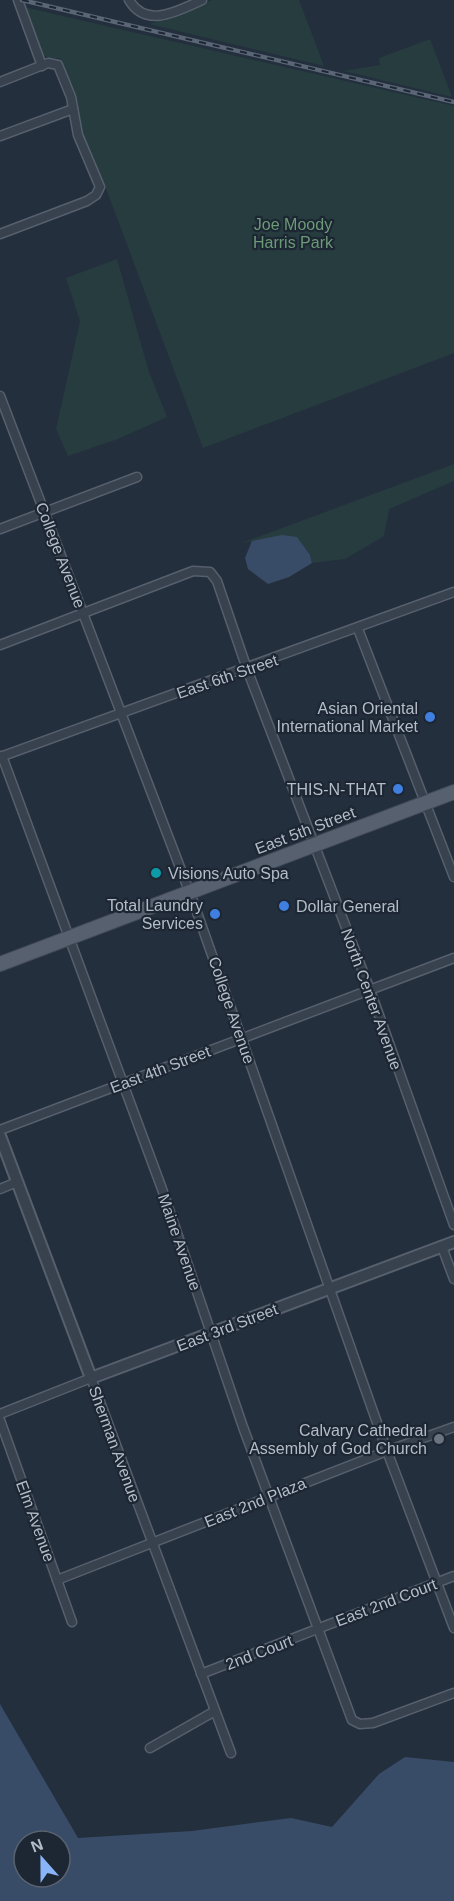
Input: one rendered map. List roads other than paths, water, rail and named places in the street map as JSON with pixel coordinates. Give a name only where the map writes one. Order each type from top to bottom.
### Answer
[{"type":"main road","name":"East 5th Street","points":[[0,964],[454,792]]},
{"type":"street","points":[[18,0],[42,66]]},
{"type":"street","points":[[129,1],[138,12],[156,17],[174,13],[202,0]]},
{"type":"street","points":[[0,81],[54,63],[60,67],[73,109],[78,135],[100,183],[99,191],[87,201],[0,234]]},
{"type":"street","points":[[0,136],[73,109]]},
{"type":"street","name":"College Avenue","points":[[0,396],[189,892],[387,1451],[454,1628]]},
{"type":"street","points":[[0,529],[136,477]]},
{"type":"street","name":"North Center Avenue","points":[[82,612],[193,571],[210,572],[216,582],[370,990],[454,1225]]},
{"type":"street","name":"East 6th Street","points":[[1,756],[358,629],[454,592]]},
{"type":"street","points":[[0,645],[82,612]]},
{"type":"street","points":[[358,629],[454,877]]},
{"type":"street","name":"Maine Avenue","points":[[1,756],[352,1720],[360,1724],[373,1723],[454,1693]]},
{"type":"street","name":"East 4th Street","points":[[0,1130],[454,958]]},
{"type":"street","name":"Sherman Avenue","points":[[0,1136],[151,1544],[231,1752]]},
{"type":"street","points":[[0,1189],[17,1182]]},
{"type":"street","name":"East 3rd Street","points":[[0,1414],[454,1242]]},
{"type":"street","points":[[442,1246],[454,1279]]},
{"type":"street","name":"Elm Avenue","points":[[0,1420],[72,1622]]},
{"type":"street","name":"East 2nd Plaza","points":[[57,1580],[269,1496],[454,1427]]},
{"type":"street","name":"East 2nd Court","points":[[318,1629],[454,1576]]},
{"type":"street","name":"2nd Court","points":[[201,1674],[318,1629]]},
{"type":"street","points":[[150,1748],[215,1711]]},
{"type":"water","points":[[282,535],[297,537],[310,555],[312,563],[289,577],[268,584],[248,569],[245,558],[252,541]]},
{"type":"water","points":[[0,1704],[78,1838],[192,1831],[291,1818],[332,1827],[379,1774],[405,1757],[454,1762],[454,1901],[0,1901]]},
{"type":"railway","points":[[22,0],[454,102]]},
{"type":"place","name":"Asian Oriental International Market","points":[[430,717]]},
{"type":"place","name":"THIS-N-THAT","points":[[398,789]]},
{"type":"place","name":"Visions Auto Spa","points":[[156,873]]},
{"type":"place","name":"Dollar General","points":[[284,906]]},
{"type":"place","name":"Total Laundry Services","points":[[215,914]]},
{"type":"place","name":"Calvary Cathedral Assembly of God Church","points":[[439,1439]]},
{"type":"park label","name":"Joe Moody Harris Park","points":[[293,233]]}]
